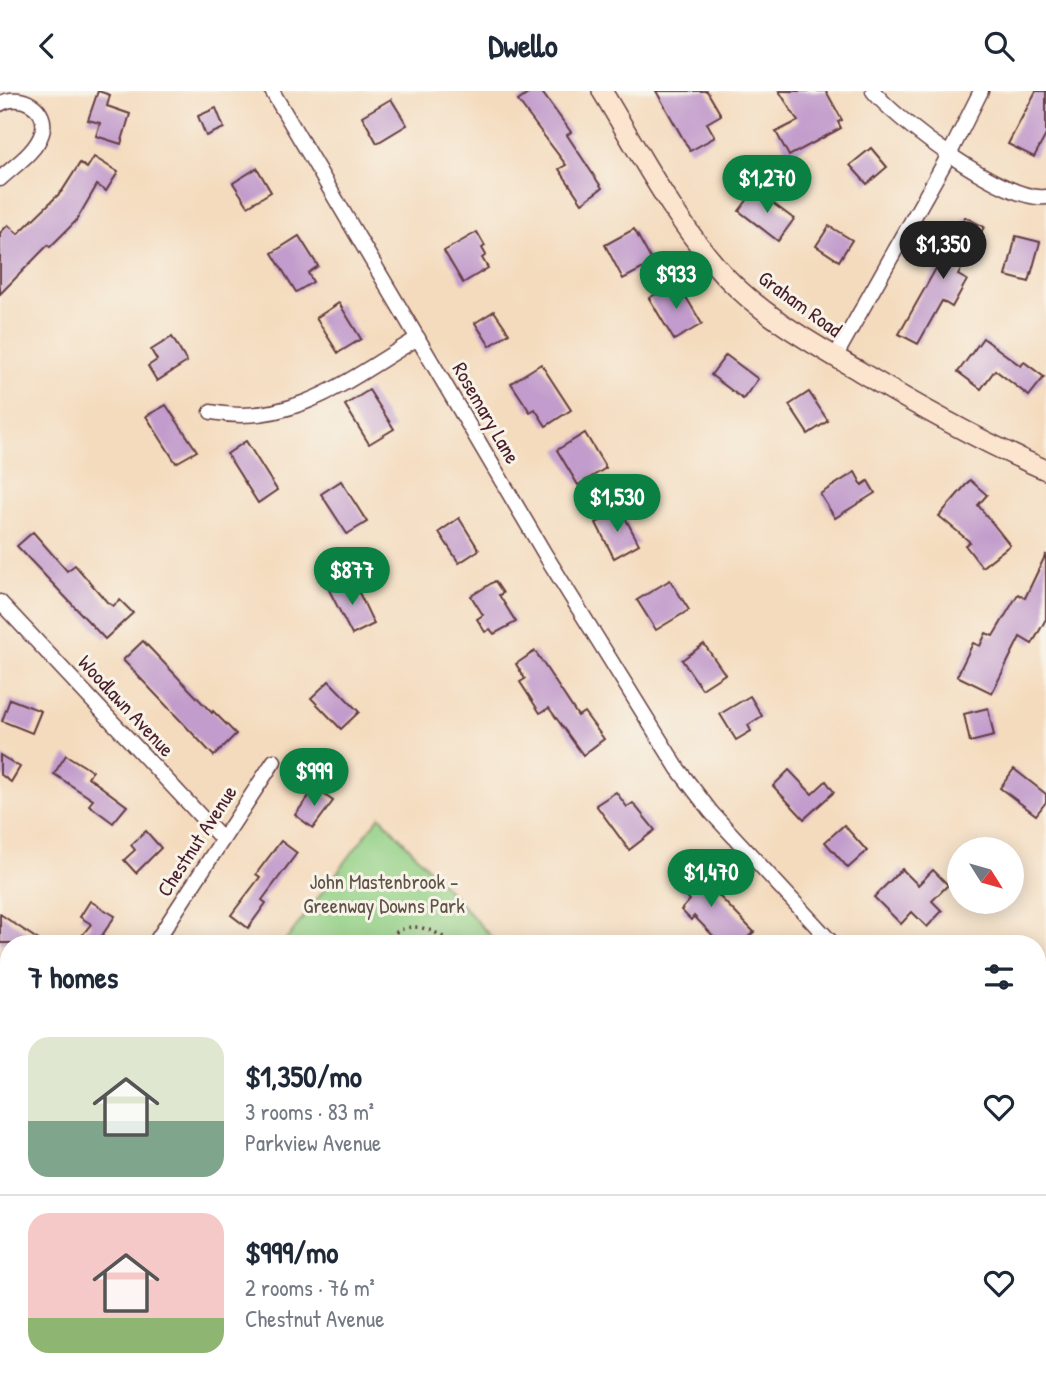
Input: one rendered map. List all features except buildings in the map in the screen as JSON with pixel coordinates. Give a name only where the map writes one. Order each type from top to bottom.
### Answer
[{"type":"street","name":"Rosemary Lane","points":[[272,91],[617,673],[678,769],[711,811],[825,935]]},
{"type":"street","name":"Graham Road","points":[[602,91],[678,216],[704,251],[727,278],[768,314],[835,357],[962,429],[1046,470]]},
{"type":"street","points":[[873,91],[890,110],[950,153],[1012,191],[1036,198],[1046,197]]},
{"type":"street","points":[[835,357],[950,153],[981,91]]},
{"type":"street","points":[[0,104],[10,99],[29,102],[37,108],[43,119],[43,131],[37,144],[0,179]]},
{"type":"street","points":[[211,412],[254,417],[298,407],[418,338]]},
{"type":"street","name":"Woodlawn Avenue","points":[[0,604],[222,839]]},
{"type":"street","name":"Chestnut Avenue","points":[[160,935],[274,761]]},
{"type":"path","points":[[391,935],[406,928],[423,927],[442,935]]},
{"type":"green space","name":"John Mastenbrook - Greenway Downs Park","points":[[380,816],[490,935],[290,935]]}]
